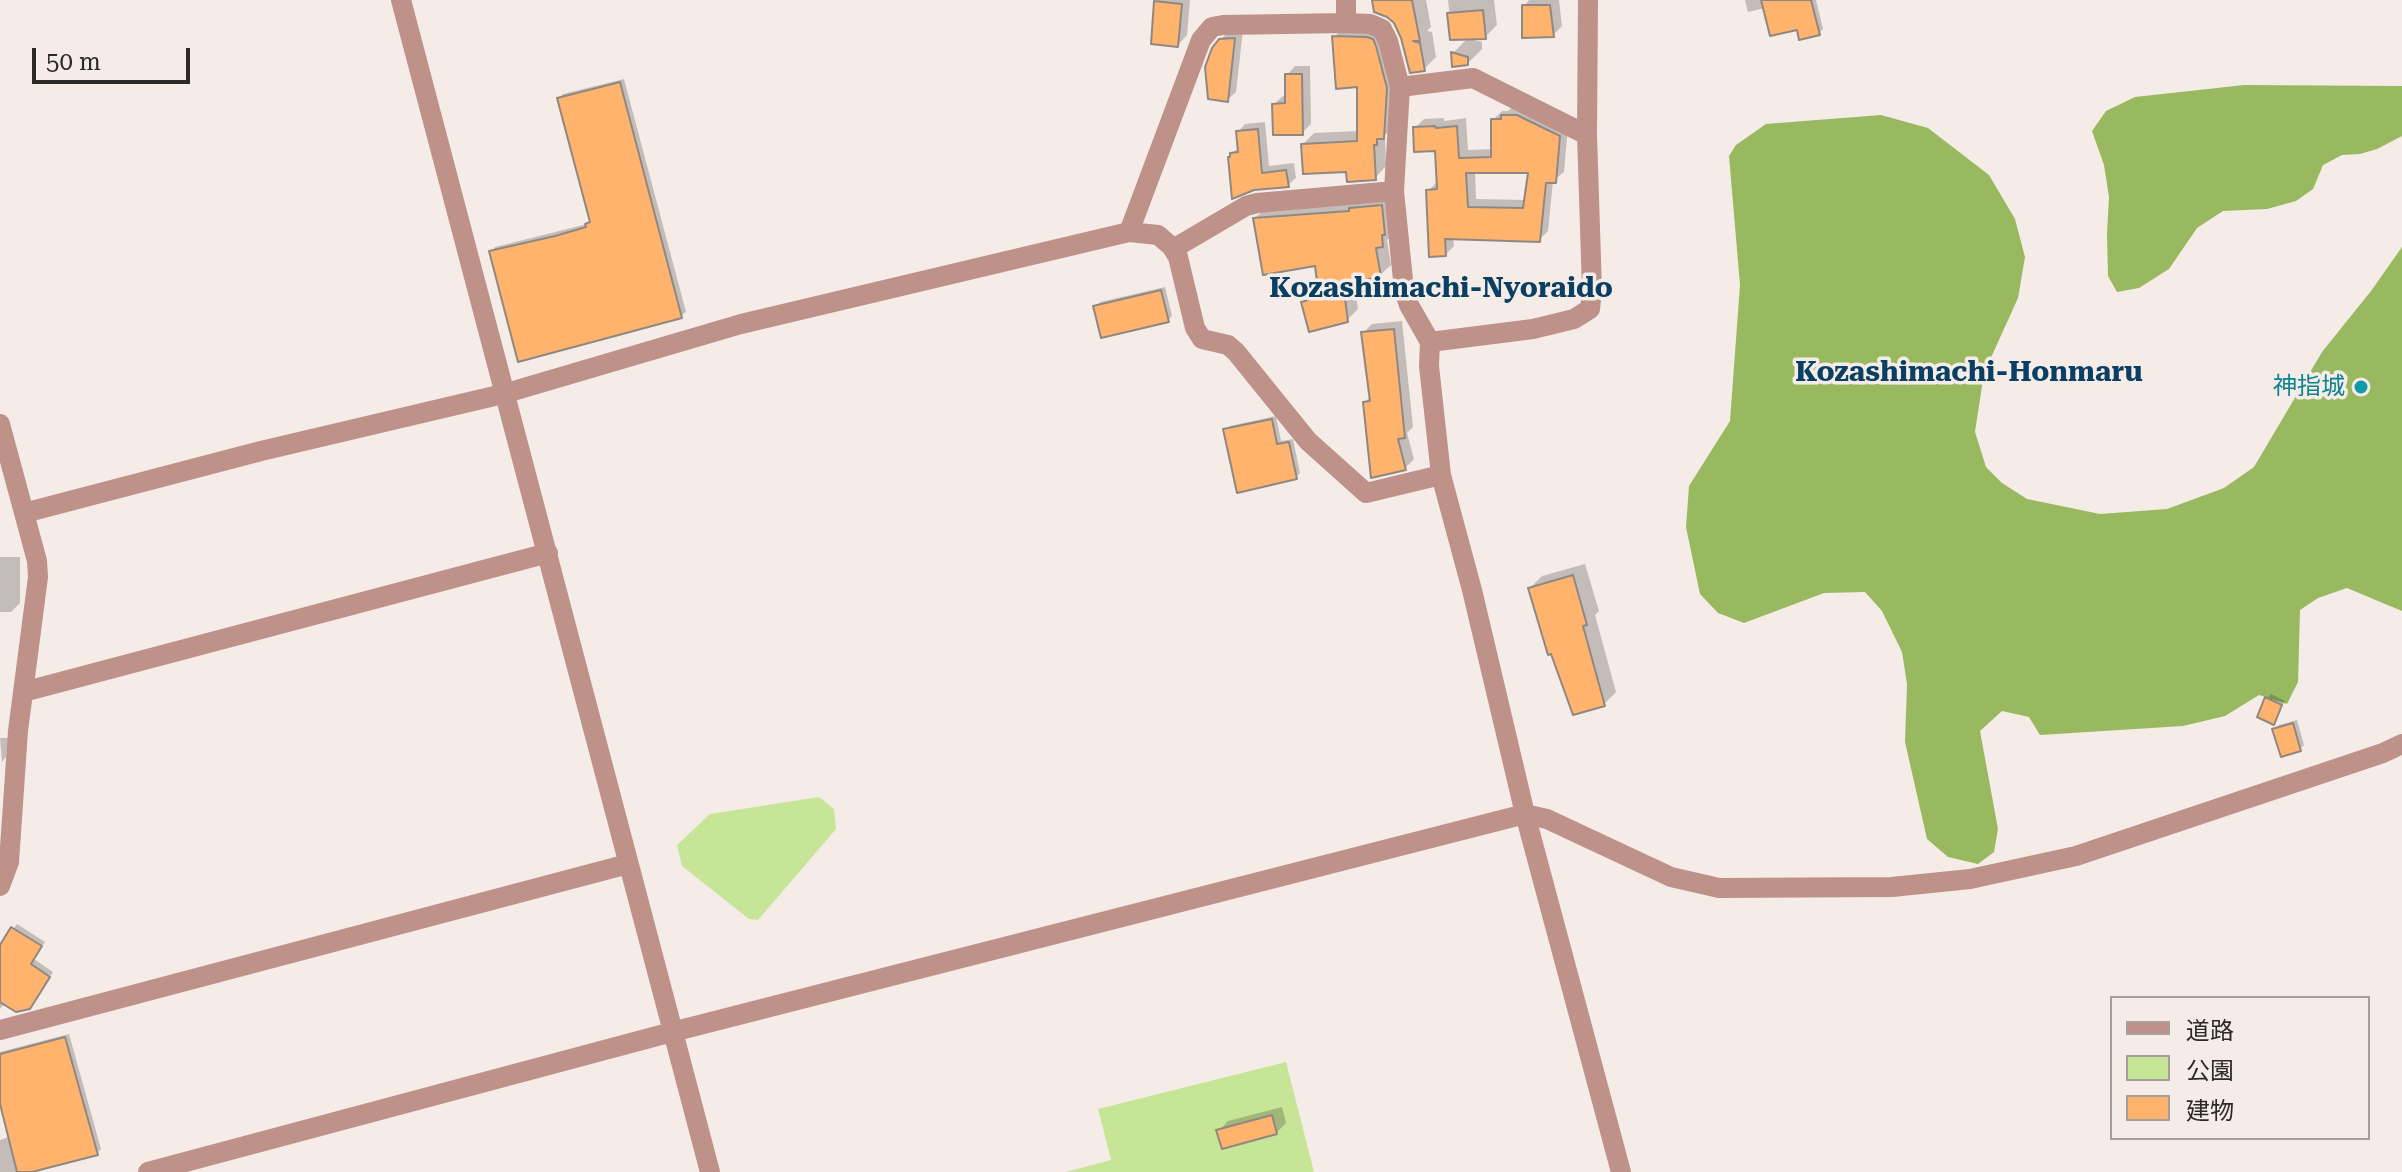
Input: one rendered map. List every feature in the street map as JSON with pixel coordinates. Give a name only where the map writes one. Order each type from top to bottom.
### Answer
[{"type":"street","points":[[401,0],[710,1172]]},
{"type":"street","points":[[1346,0],[1346,23]]},
{"type":"street","points":[[1430,342],[1533,329],[1574,319],[1590,309],[1588,0]]},
{"type":"street","points":[[1129,232],[1201,40],[1212,27],[1346,23],[1370,24],[1382,29],[1400,87],[1394,191],[1404,290],[1430,342],[1429,366],[1441,475],[1472,590],[1525,814],[1621,1172]]},
{"type":"street","points":[[1400,87],[1473,78],[1587,135]]},
{"type":"street","points":[[1173,249],[1246,206],[1257,203],[1394,191]]},
{"type":"street","points":[[24,513],[261,451],[503,394],[741,324],[1129,232],[1158,235],[1173,249],[1178,257],[1195,328],[1202,339],[1228,345],[1236,352],[1308,441],[1366,493],[1441,475]]},
{"type":"street","points":[[0,424],[5,464],[24,513],[37,561],[38,577],[23,692],[9,732],[9,862],[0,886]]},
{"type":"street","points":[[23,692],[548,553]]},
{"type":"street","points":[[148,1172],[672,1032],[1525,814],[1547,819],[1671,877],[1719,888],[1892,887],[1970,879],[2076,856],[2402,744]]},
{"type":"street","points":[[0,1030],[628,864]]},
{"type":"green space","points":[[2244,85],[2402,86],[2402,136],[2377,149],[2342,155],[2323,165],[2313,189],[2296,201],[2267,209],[2223,211],[2197,228],[2169,269],[2139,288],[2117,292],[2108,276],[2109,197],[2104,165],[2092,131],[2106,111],[2135,97]]},
{"type":"green space","points":[[1881,115],[1928,128],[1989,175],[2015,219],[2025,257],[2018,298],[1984,373],[1975,432],[1986,467],[2002,483],[2027,499],[2100,514],[2167,509],[2224,488],[2254,467],[2322,352],[2402,247],[2402,611],[2347,588],[2318,598],[2300,610],[2298,682],[2287,704],[2259,695],[2225,716],[2183,726],[2040,735],[2029,717],[2002,711],[1980,731],[1998,829],[1994,852],[1978,864],[1948,857],[1927,839],[1905,742],[1907,684],[1902,652],[1882,611],[1865,592],[1824,593],[1744,623],[1718,613],[1700,594],[1686,527],[1689,486],[1730,421],[1740,285],[1729,156],[1736,145],[1766,124]]},
{"type":"green space","points":[[819,797],[834,809],[836,829],[758,920],[749,919],[682,866],[677,845],[710,814]]},
{"type":"green space","points":[[1286,1062],[1314,1172],[1066,1172],[1111,1160],[1098,1109]]},
{"type":"building","points":[[1372,0],[1412,0],[1420,41],[1413,41],[1420,43],[1425,71],[1410,73],[1394,23],[1374,12]]},
{"type":"building","points":[[1761,0],[1811,0],[1820,35],[1799,40],[1797,30],[1770,36]]},
{"type":"building","points":[[1154,1],[1182,4],[1178,47],[1151,44]]},
{"type":"building","points":[[1522,5],[1550,5],[1554,37],[1522,38]]},
{"type":"building","points":[[1483,10],[1486,39],[1450,40],[1447,13]]},
{"type":"building","points":[[1332,36],[1367,37],[1373,39],[1376,46],[1387,88],[1384,139],[1377,139],[1377,145],[1374,145],[1376,180],[1347,182],[1346,172],[1303,174],[1301,144],[1357,141],[1357,87],[1336,89]]},
{"type":"building","points":[[1235,38],[1228,102],[1208,99],[1205,67],[1212,48],[1219,39]]},
{"type":"building","points":[[1451,52],[1468,57],[1468,65],[1452,67]]},
{"type":"building","points":[[1285,74],[1302,74],[1303,135],[1273,135],[1272,104],[1285,103]]},
{"type":"building","points":[[620,82],[682,318],[518,362],[489,251],[555,236],[586,227],[585,224],[590,222],[557,98]]},
{"type":"building","points":[[1501,115],[1517,115],[1560,136],[1556,183],[1546,183],[1540,242],[1445,239],[1446,256],[1429,257],[1426,190],[1437,189],[1435,151],[1414,152],[1413,127],[1457,126],[1459,158],[1491,157],[1491,119],[1501,119]],"holes":[[[1466,173],[1528,173],[1523,208],[1468,207]]]},
{"type":"building","points":[[1258,129],[1262,173],[1286,170],[1289,187],[1254,190],[1232,199],[1228,157],[1230,153],[1238,152],[1236,131]]},
{"type":"building","points":[[1382,205],[1385,235],[1382,235],[1383,247],[1376,248],[1381,277],[1343,283],[1348,322],[1309,332],[1301,302],[1319,297],[1315,266],[1263,275],[1253,218],[1349,211],[1349,208]]},
{"type":"building","points":[[1161,290],[1169,322],[1101,338],[1093,306]]},
{"type":"building","points":[[1394,329],[1405,438],[1398,439],[1406,470],[1371,478],[1363,402],[1370,401],[1361,332]]},
{"type":"building","points":[[1272,419],[1277,444],[1289,442],[1297,479],[1237,493],[1223,429]]},
{"type":"building","points":[[1573,575],[1605,706],[1573,715],[1551,654],[1548,655],[1528,588]]},
{"type":"building","points":[[2265,697],[2282,705],[2274,725],[2257,717]]},
{"type":"building","points":[[2293,723],[2301,751],[2281,757],[2272,729]]},
{"type":"building","points":[[11,927],[42,946],[31,964],[50,977],[30,1009],[16,1012],[0,1002],[0,945]]},
{"type":"building","points":[[65,1037],[98,1155],[32,1172],[17,1172],[0,1104],[0,1054]]},
{"type":"building","points":[[1272,1115],[1277,1134],[1222,1149],[1216,1130]]},
{"type":"place","name":"神指城","points":[[2361,387]]},
{"type":"district","name":"Kozashimachi-Nyoraido","points":[[1441,289]]},
{"type":"district","name":"Kozashimachi-Honmaru","points":[[1969,373]]}]
